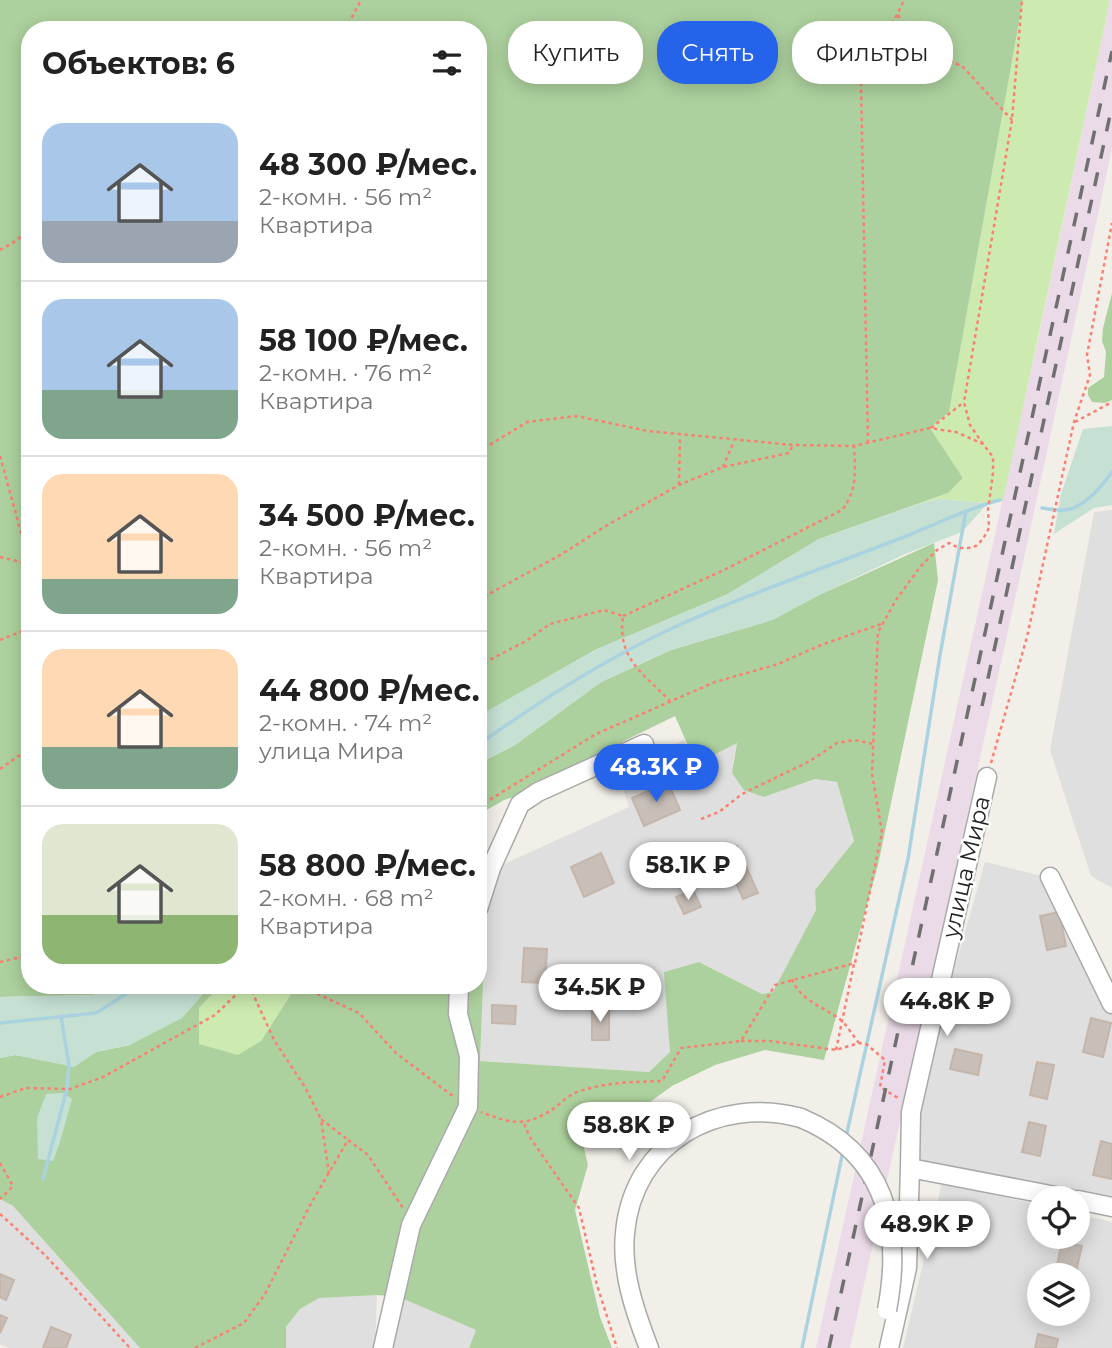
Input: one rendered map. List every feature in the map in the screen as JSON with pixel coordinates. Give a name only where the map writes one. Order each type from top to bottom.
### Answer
[{"type":"street","points":[[487,881],[520,804],[538,792],[643,744]]},
{"type":"street","name":"улица Мира","points":[[890,1348],[908,1268],[912,1107],[987,777]]},
{"type":"street","points":[[1050,877],[1112,1004]]},
{"type":"street","points":[[383,1348],[411,1225],[468,1107],[469,1056],[458,1014],[459,994]]},
{"type":"street","points":[[649,1348],[631,1296],[624,1250],[629,1210],[645,1173],[654,1160],[691,1128],[721,1116],[769,1111],[801,1118],[830,1132],[855,1152],[875,1178],[882,1193],[892,1240],[891,1287],[877,1348]]},
{"type":"street","points":[[910,1168],[1027,1191]]},
{"type":"street","points":[[1090,1202],[1112,1206]]},
{"type":"path","points":[[350,21],[361,0]]},
{"type":"path","points":[[868,443],[861,84],[867,62],[882,43],[904,0]]},
{"type":"path","points":[[836,1050],[882,832],[873,774],[878,632],[920,567],[937,550],[949,542],[959,548],[976,546],[984,539],[989,527],[993,457],[970,425],[964,402],[1012,120],[1022,0]]},
{"type":"path","points":[[898,15],[931,51],[963,67],[1012,120]]},
{"type":"path","points":[[987,777],[1027,637],[1074,422],[1090,375],[1087,355],[1112,223]]},
{"type":"path","points":[[0,250],[21,236]]},
{"type":"path","points":[[930,428],[964,402]]},
{"type":"path","points":[[1074,422],[1112,402]]},
{"type":"path","points":[[487,446],[527,422],[576,416],[648,431],[793,445],[854,446],[930,428],[956,432],[983,444]]},
{"type":"path","points":[[679,485],[680,434]]},
{"type":"path","points":[[723,467],[734,440]]},
{"type":"path","points":[[487,595],[679,485],[723,467],[789,453],[793,445]]},
{"type":"path","points":[[487,661],[526,641],[550,624],[604,610],[623,617],[724,570],[842,510],[851,498],[855,481],[854,446]]},
{"type":"path","points":[[0,456],[21,532]]},
{"type":"path","points":[[0,557],[21,563]]},
{"type":"path","points":[[623,617],[621,631],[631,664],[642,671],[670,701]]},
{"type":"path","points":[[487,801],[596,734],[715,682],[778,664],[821,645],[881,624]]},
{"type":"path","points":[[0,640],[21,632]]},
{"type":"path","points":[[701,819],[719,812],[742,794],[810,761],[836,743],[854,740],[874,744]]},
{"type":"path","points":[[0,769],[21,753]]},
{"type":"path","points":[[0,962],[21,957]]},
{"type":"path","points":[[741,1041],[775,985],[855,963]]},
{"type":"path","points":[[792,979],[795,987],[815,1005],[842,1021],[859,1043]]},
{"type":"path","points":[[0,1097],[26,1088],[70,1089],[103,1077],[215,1015],[238,994]]},
{"type":"path","points":[[252,994],[274,1040],[305,1087],[321,1119],[329,1174]]},
{"type":"path","points":[[318,994],[359,1013],[396,1053],[468,1107],[499,1119],[524,1123],[542,1117],[577,1091],[617,1082],[662,1081],[681,1048],[741,1041],[770,1041],[836,1050],[859,1043],[866,1044],[885,1060],[880,1087],[912,1107]]},
{"type":"path","points":[[321,1119],[368,1156],[398,1198],[411,1225]]},
{"type":"path","points":[[524,1123],[531,1139],[579,1208],[597,1285],[617,1348]]},
{"type":"path","points":[[195,1348],[244,1323],[265,1294],[309,1207],[348,1140]]},
{"type":"path","points":[[0,1163],[13,1186],[0,1199]]},
{"type":"path","points":[[0,1214],[45,1255],[130,1348]]},
{"type":"shaded area","points":[[1110,0],[1112,149],[1026,549],[850,1348],[816,1348],[1040,330]]},
{"type":"shaded area","points":[[1112,510],[1112,888],[1091,876],[1050,750],[1094,512]]},
{"type":"shaded area","points":[[684,740],[696,763],[737,742],[733,763],[764,797],[815,779],[837,782],[854,841],[815,890],[817,909],[774,992],[762,994],[699,962],[670,1052],[649,1072],[480,1061],[483,994],[487,994],[487,905],[502,865],[629,807],[617,770]]},
{"type":"shaded area","points":[[985,862],[1046,877],[1112,1012],[1112,1200],[1090,1196],[1090,1186],[1043,1186],[916,1160],[923,1079]]},
{"type":"shaded area","points":[[942,1183],[1027,1202],[1027,1249],[1090,1249],[1090,1217],[1112,1222],[1112,1348],[903,1348]]},
{"type":"shaded area","points":[[0,1199],[13,1206],[140,1348],[9,1348],[0,1345]]},
{"type":"shaded area","points":[[377,1295],[375,1348],[286,1348],[286,1327],[300,1309],[318,1298]]},
{"type":"shaded area","points":[[399,1297],[476,1330],[469,1348],[389,1348]]},
{"type":"green space","points":[[0,0],[1023,0],[949,412],[930,428],[963,478],[948,493],[819,539],[728,594],[595,650],[487,712],[487,21],[21,21],[21,994],[94,995],[0,997]]},
{"type":"green space","points":[[1023,0],[1110,0],[1003,501],[988,503],[938,499],[915,505],[948,493],[963,478],[930,428],[949,412]]},
{"type":"green space","points":[[1112,293],[1112,400],[1105,403],[1092,402],[1088,388],[1104,377],[1106,352],[1102,341],[1103,328]]},
{"type":"green space","points":[[1112,426],[1112,505],[1094,508],[1054,534],[1061,494],[1083,429]]},
{"type":"green space","points":[[938,499],[988,503],[962,532],[905,554],[772,620],[671,650],[601,682],[515,745],[487,759],[489,710],[595,650],[728,594],[819,539]]},
{"type":"green space","points":[[934,543],[938,580],[878,865],[824,1060],[765,1050],[715,1065],[672,1086],[635,1113],[608,1140],[581,1136],[588,1165],[575,1210],[600,1317],[612,1348],[469,1348],[476,1330],[399,1297],[377,1295],[319,1298],[300,1309],[286,1327],[286,1348],[140,1348],[13,1206],[0,1199],[0,1058],[15,1055],[75,1066],[96,1052],[130,1045],[203,994],[212,994],[199,1008],[199,1044],[238,1055],[261,1041],[291,994],[483,994],[480,1061],[649,1072],[670,1052],[664,972],[699,962],[762,994],[773,992],[816,910],[815,890],[854,841],[837,782],[815,779],[764,797],[744,790],[732,773],[737,743],[696,764],[675,716],[622,742],[592,764],[539,788],[504,800],[487,810],[487,759],[515,745],[601,682],[671,650],[772,620],[819,595]]},
{"type":"green space","points":[[487,859],[502,865],[487,905]]},
{"type":"green space","points":[[203,994],[182,1018],[130,1045],[96,1052],[74,1067],[15,1055],[0,1058],[0,997]]},
{"type":"green space","points":[[212,994],[291,994],[261,1041],[238,1056],[199,1045],[199,1008]]},
{"type":"green space","points":[[63,1093],[72,1099],[53,1161],[38,1159],[37,1118],[46,1094]]},
{"type":"building","points":[[668,782],[680,810],[644,826],[632,798]]},
{"type":"building","points":[[737,846],[758,893],[743,899],[722,852]]},
{"type":"building","points":[[674,849],[683,869],[663,878],[654,858]]},
{"type":"building","points":[[601,853],[614,883],[584,897],[571,867]]},
{"type":"building","points":[[693,890],[701,907],[684,914],[676,897]]},
{"type":"building","points":[[1059,912],[1066,946],[1047,950],[1040,916]]},
{"type":"building","points":[[524,948],[547,949],[545,983],[522,982]]},
{"type":"building","points":[[492,1005],[516,1006],[515,1024],[492,1023]]},
{"type":"building","points":[[592,1007],[609,1007],[609,1040],[592,1040]]},
{"type":"building","points":[[1091,1018],[1111,1023],[1103,1057],[1083,1052]]},
{"type":"building","points":[[955,1049],[982,1055],[978,1075],[950,1069]]},
{"type":"building","points":[[1037,1062],[1054,1065],[1047,1099],[1030,1095]]},
{"type":"building","points":[[1029,1122],[1046,1126],[1040,1156],[1022,1152]]},
{"type":"building","points":[[1101,1141],[1112,1144],[1112,1179],[1093,1175]]},
{"type":"building","points":[[1060,1249],[1081,1249],[1078,1263],[1057,1263]]},
{"type":"building","points":[[0,1274],[14,1280],[6,1300],[0,1297]]},
{"type":"building","points":[[0,1315],[7,1318],[0,1333]]},
{"type":"building","points":[[51,1327],[71,1335],[66,1348],[43,1348]]},
{"type":"building","points":[[1038,1334],[1058,1339],[1056,1348],[1035,1348]]},
{"type":"waterway","points":[[1042,508],[1061,510],[1078,506],[1097,490],[1112,472]]},
{"type":"waterway","points":[[487,739],[568,685],[664,632],[750,595],[973,508],[1000,500]]},
{"type":"waterway","points":[[846,1137],[908,859],[966,511]]},
{"type":"waterway","points":[[0,1023],[96,1013],[126,994]]},
{"type":"waterway","points":[[43,1179],[67,1089],[69,1065],[61,1016]]},
{"type":"waterway","points":[[802,1348],[843,1151]]},
{"type":"railway","points":[[829,1348],[1112,51]]},
{"type":"railway","points":[[982,706],[1112,106]]}]
